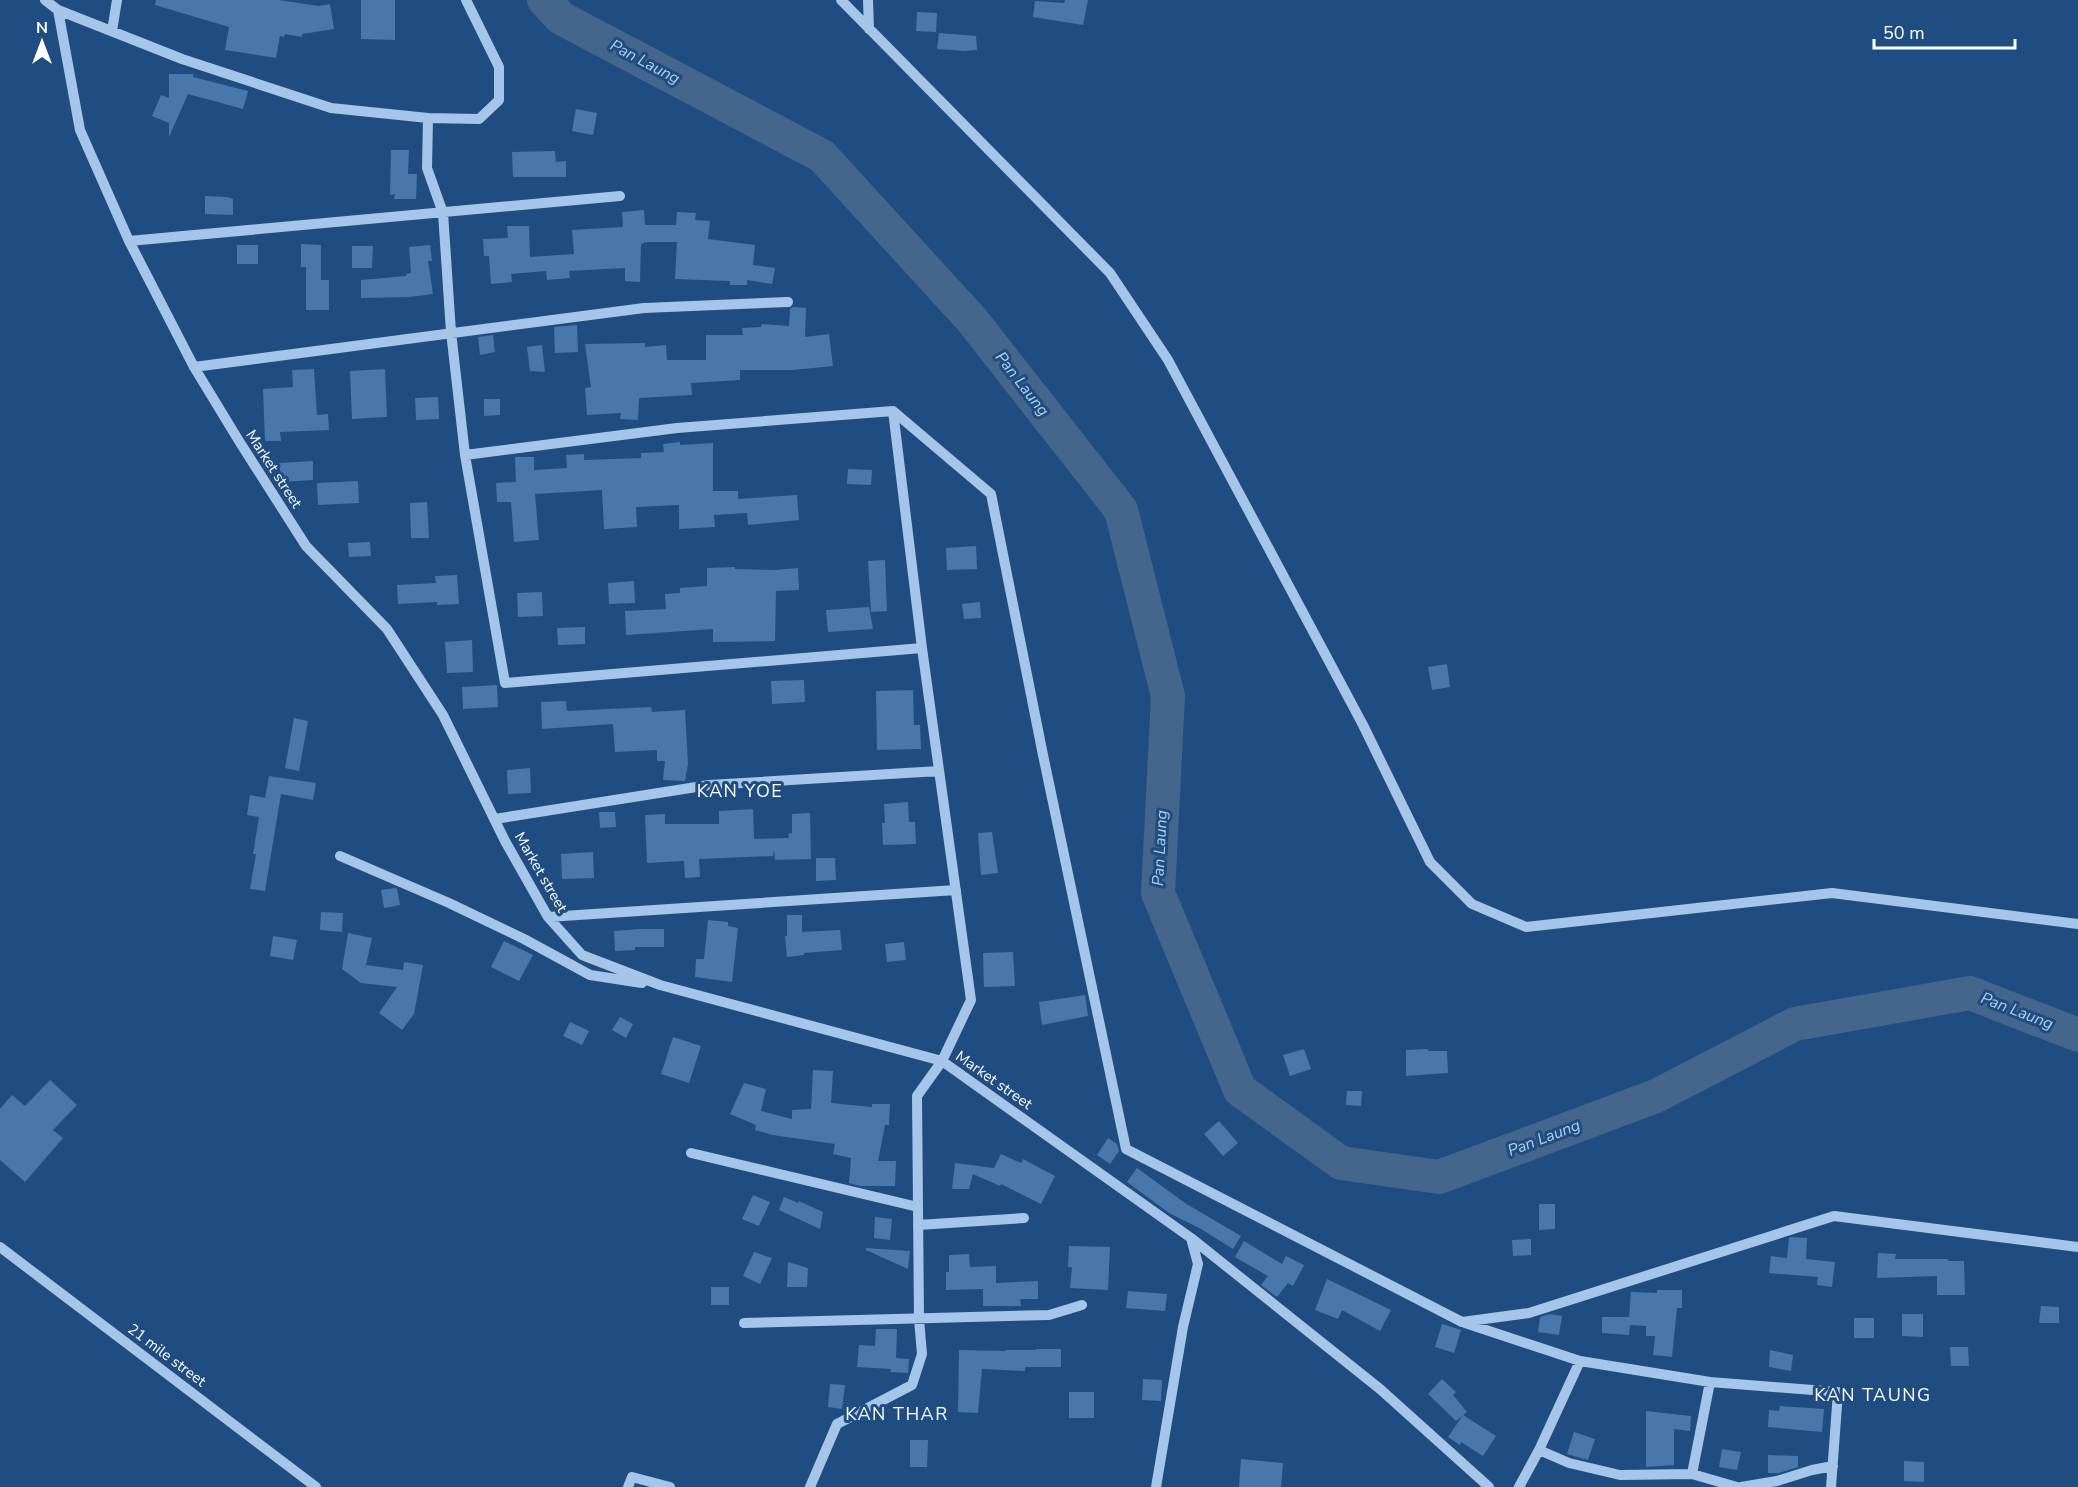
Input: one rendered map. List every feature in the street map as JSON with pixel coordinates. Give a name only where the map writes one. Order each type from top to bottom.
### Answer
[{"type":"street","points":[[45,0],[58,10],[182,59],[331,108],[429,118],[479,119],[499,100],[499,67],[466,0]]},
{"type":"street","points":[[112,31],[117,0]]},
{"type":"street","points":[[840,0],[1110,273],[1168,360],[1358,715],[1430,862],[1472,904],[1526,927],[1832,893],[2078,924]]},
{"type":"street","points":[[868,0],[869,29]]},
{"type":"street","name":"Market street","points":[[58,10],[80,130],[129,240],[194,367],[306,546],[387,629],[443,715],[495,819],[548,917],[582,955],[660,986],[942,1061],[1191,1238],[1380,1389],[1489,1487]]},
{"type":"street","points":[[429,118],[427,168],[442,213],[451,332],[465,455],[505,683],[922,648]]},
{"type":"street","points":[[129,240],[620,196]]},
{"type":"street","points":[[194,367],[644,308],[788,302]]},
{"type":"street","points":[[465,455],[677,428],[893,411],[990,494],[1126,1149],[1462,1322],[1580,1361],[1710,1382],[1838,1392],[1831,1487]]},
{"type":"street","points":[[810,1487],[837,1424],[912,1385],[922,1354],[919,1319],[916,1096],[942,1061],[971,1000],[922,648],[893,411]]},
{"type":"street","points":[[495,819],[709,785],[939,771]]},
{"type":"street","points":[[340,856],[449,903],[524,939],[590,975],[660,986]]},
{"type":"street","points":[[548,917],[956,890]]},
{"type":"street","points":[[692,1153],[918,1207]]},
{"type":"street","points":[[1462,1322],[1529,1313],[1834,1216],[2078,1247]]},
{"type":"street","points":[[918,1225],[1024,1218]]},
{"type":"street","points":[[1156,1487],[1183,1327],[1198,1264],[1191,1238]]},
{"type":"street","name":"21 mile street","points":[[0,1247],[316,1487]]},
{"type":"street","points":[[744,1323],[1049,1315],[1082,1305]]},
{"type":"street","points":[[1519,1487],[1539,1450],[1580,1361]]},
{"type":"street","points":[[1692,1474],[1710,1382]]},
{"type":"street","points":[[1539,1450],[1569,1463],[1620,1475],[1692,1474],[1739,1487],[1777,1481],[1833,1466]]},
{"type":"street","points":[[628,1487],[632,1477],[670,1487]]},
{"type":"building","points":[[156,0],[278,0],[319,6],[330,4],[334,29],[302,34],[302,37],[285,34],[284,37],[280,36],[276,58],[225,50],[229,27],[155,5]]},
{"type":"building","points":[[361,0],[395,0],[395,40],[361,39]]},
{"type":"building","points":[[1065,0],[1088,0],[1083,25],[1033,17],[1035,1],[1064,3]]},
{"type":"building","points":[[917,12],[937,13],[936,32],[916,31]]},
{"type":"building","points":[[939,33],[976,36],[977,50],[937,49]]},
{"type":"building","points":[[169,74],[193,74],[193,77],[248,91],[243,109],[188,94],[169,137],[169,123],[152,116],[161,95],[169,98]]},
{"type":"building","points":[[576,109],[597,113],[593,135],[572,131]]},
{"type":"building","points":[[391,150],[409,150],[408,174],[417,174],[416,199],[394,199],[395,194],[390,195]]},
{"type":"building","points":[[555,151],[556,162],[566,161],[566,177],[513,177],[512,152]]},
{"type":"building","points":[[205,196],[233,199],[233,215],[205,214]]},
{"type":"building","points":[[644,210],[645,225],[676,225],[677,212],[696,213],[695,220],[710,221],[708,239],[755,245],[753,265],[775,268],[772,284],[747,280],[747,285],[730,285],[730,281],[675,279],[677,242],[646,242],[641,244],[640,282],[625,281],[625,268],[569,271],[570,278],[547,280],[546,271],[511,274],[512,282],[491,284],[489,256],[484,256],[483,239],[508,238],[507,226],[529,226],[530,257],[574,254],[572,230],[623,227],[622,212]]},
{"type":"building","points":[[301,244],[321,245],[321,280],[329,280],[329,310],[306,310],[306,267],[301,267]]},
{"type":"building","points":[[237,245],[258,245],[258,264],[237,264]]},
{"type":"building","points":[[430,245],[432,261],[428,261],[433,294],[361,298],[361,280],[406,276],[411,273],[409,247]]},
{"type":"building","points":[[352,246],[373,246],[372,268],[352,268]]},
{"type":"building","points":[[793,307],[806,308],[805,337],[829,334],[833,366],[793,370],[740,370],[740,380],[691,383],[692,395],[639,398],[638,420],[620,419],[621,413],[587,415],[585,388],[591,387],[585,344],[645,343],[645,347],[666,345],[667,360],[706,360],[706,335],[743,335],[742,328],[761,327],[762,324],[789,326],[790,309]]},
{"type":"building","points":[[577,325],[578,352],[555,353],[554,327]]},
{"type":"building","points":[[493,335],[495,352],[480,355],[478,337]]},
{"type":"building","points":[[542,345],[545,372],[530,371],[527,347]]},
{"type":"building","points":[[314,369],[317,415],[328,414],[329,430],[280,432],[281,441],[265,441],[263,389],[293,387],[292,370]]},
{"type":"building","points":[[385,369],[387,417],[352,419],[350,371]]},
{"type":"building","points":[[438,397],[439,419],[416,420],[415,398]]},
{"type":"building","points":[[484,399],[500,399],[500,415],[484,416]]},
{"type":"building","points":[[680,442],[680,445],[713,443],[713,491],[738,491],[738,499],[797,495],[799,520],[748,525],[747,513],[714,515],[715,527],[679,529],[679,505],[636,507],[637,527],[604,529],[602,490],[535,494],[539,540],[514,542],[511,502],[497,502],[496,483],[516,482],[515,457],[534,457],[534,470],[567,468],[566,455],[584,454],[584,460],[641,458],[641,453],[664,452],[663,444]]},
{"type":"building","points":[[313,461],[313,480],[280,482],[279,463]]},
{"type":"building","points":[[848,469],[872,470],[871,485],[847,484]]},
{"type":"building","points":[[358,481],[359,503],[318,505],[317,483]]},
{"type":"building","points":[[427,502],[429,538],[411,538],[410,503]]},
{"type":"building","points":[[370,542],[371,556],[349,557],[348,543]]},
{"type":"building","points":[[976,546],[977,569],[947,570],[946,548]]},
{"type":"building","points":[[885,560],[887,611],[871,612],[868,561]]},
{"type":"building","points":[[735,567],[735,569],[775,570],[798,568],[799,590],[776,591],[775,641],[713,642],[713,629],[626,635],[625,611],[666,609],[665,594],[680,593],[680,588],[707,586],[707,568]]},
{"type":"building","points":[[457,575],[459,604],[437,605],[437,602],[398,604],[397,585],[436,583],[435,576]]},
{"type":"building","points":[[634,581],[635,603],[609,604],[608,583]]},
{"type":"building","points":[[542,592],[543,616],[518,617],[517,593]]},
{"type":"building","points":[[980,602],[981,618],[964,619],[962,604]]},
{"type":"building","points":[[869,607],[873,629],[828,632],[826,610]]},
{"type":"building","points":[[585,627],[585,644],[558,645],[557,628]]},
{"type":"building","points":[[472,640],[473,672],[447,673],[445,642]]},
{"type":"building","points":[[1447,664],[1450,687],[1432,690],[1428,667]]},
{"type":"building","points":[[804,680],[805,702],[772,704],[771,681]]},
{"type":"building","points":[[497,685],[498,707],[463,709],[462,687]]},
{"type":"building","points":[[913,690],[914,725],[920,725],[921,749],[877,750],[876,691]]},
{"type":"building","points":[[566,701],[567,711],[651,707],[652,712],[685,710],[688,764],[685,781],[663,780],[665,761],[657,761],[657,750],[615,752],[613,724],[542,729],[541,702]]},
{"type":"building","points":[[294,718],[308,721],[299,771],[285,768]]},
{"type":"building","points":[[530,768],[531,793],[508,794],[507,770]]},
{"type":"building","points":[[269,776],[316,783],[313,800],[281,794],[265,891],[250,889],[259,817],[247,815],[250,795],[265,798]]},
{"type":"building","points":[[908,802],[909,822],[915,822],[916,844],[883,845],[884,804]]},
{"type":"building","points":[[753,809],[754,839],[789,838],[788,834],[792,833],[792,814],[810,813],[811,859],[775,860],[774,850],[773,856],[699,859],[700,877],[685,878],[684,861],[647,863],[645,815],[665,814],[665,824],[719,824],[719,811]]},
{"type":"building","points":[[599,812],[615,812],[616,827],[600,828]]},
{"type":"building","points":[[992,832],[998,873],[981,875],[978,833]]},
{"type":"building","points":[[593,852],[594,878],[562,879],[561,854]]},
{"type":"building","points":[[816,858],[835,858],[836,880],[816,881]]},
{"type":"building","points":[[395,888],[400,905],[384,908],[381,890]]},
{"type":"building","points":[[321,912],[343,913],[342,932],[320,930]]},
{"type":"building","points":[[787,915],[802,915],[802,932],[840,930],[842,950],[804,953],[804,955],[787,957],[785,936],[787,936]]},
{"type":"building","points":[[708,920],[728,922],[728,926],[738,928],[732,982],[695,977],[696,959],[704,959]]},
{"type":"building","points":[[664,929],[664,947],[635,947],[635,950],[615,951],[614,931]]},
{"type":"building","points":[[348,933],[372,938],[366,965],[403,970],[404,962],[423,965],[414,1014],[402,1030],[379,1013],[397,987],[361,983],[342,969]]},
{"type":"building","points":[[273,936],[297,940],[293,960],[270,956]]},
{"type":"building","points":[[504,941],[533,955],[519,981],[491,967]]},
{"type":"building","points":[[904,942],[906,960],[887,962],[885,944]]},
{"type":"building","points":[[1013,952],[1015,986],[984,987],[983,953]]},
{"type":"building","points":[[1085,995],[1088,1016],[1042,1025],[1039,1002]]},
{"type":"building","points":[[620,1017],[633,1024],[626,1038],[612,1030]]},
{"type":"building","points":[[570,1022],[589,1031],[582,1045],[563,1036]]},
{"type":"building","points":[[673,1037],[701,1046],[689,1083],[661,1074]]},
{"type":"building","points":[[1304,1049],[1311,1069],[1290,1076],[1283,1055]]},
{"type":"building","points":[[1428,1049],[1428,1051],[1447,1051],[1448,1073],[1406,1076],[1406,1050]]},
{"type":"building","points":[[813,1070],[833,1071],[831,1103],[872,1107],[872,1104],[890,1104],[889,1125],[885,1125],[878,1161],[896,1161],[895,1186],[860,1186],[849,1183],[851,1158],[833,1154],[835,1144],[772,1135],[755,1130],[756,1125],[730,1114],[744,1083],[766,1089],[761,1111],[792,1119],[792,1110],[811,1109]]},
{"type":"building","points":[[50,1080],[77,1105],[53,1130],[63,1138],[25,1182],[0,1160],[0,1109],[12,1095],[25,1106]]},
{"type":"building","points":[[1347,1091],[1362,1091],[1361,1106],[1346,1105]]},
{"type":"building","points":[[1219,1121],[1238,1143],[1223,1156],[1204,1134]]},
{"type":"building","points":[[1108,1138],[1117,1144],[1119,1151],[1110,1164],[1097,1155]]},
{"type":"building","points":[[1001,1154],[1021,1163],[1023,1159],[1055,1176],[1041,1204],[1001,1184],[1000,1186],[973,1174],[969,1189],[952,1189],[955,1163],[994,1168]]},
{"type":"building","points":[[1137,1168],[1185,1203],[1241,1236],[1233,1249],[1169,1213],[1127,1182]]},
{"type":"building","points":[[753,1195],[770,1202],[759,1226],[742,1219]]},
{"type":"building","points":[[784,1197],[823,1212],[820,1229],[779,1210]]},
{"type":"building","points":[[1539,1204],[1555,1204],[1555,1229],[1539,1230]]},
{"type":"building","points":[[875,1217],[892,1219],[890,1240],[874,1238]]},
{"type":"building","points":[[1789,1238],[1807,1238],[1806,1259],[1835,1262],[1832,1287],[1817,1285],[1818,1277],[1769,1273],[1771,1256],[1787,1258]]},
{"type":"building","points":[[1531,1239],[1531,1255],[1513,1256],[1512,1240]]},
{"type":"building","points":[[1244,1241],[1282,1264],[1286,1256],[1304,1265],[1293,1286],[1288,1283],[1277,1297],[1261,1285],[1268,1276],[1235,1257]]},
{"type":"building","points":[[1069,1246],[1110,1247],[1108,1290],[1070,1288],[1072,1267],[1068,1267]]},
{"type":"building","points":[[866,1248],[910,1251],[908,1269],[866,1250]]},
{"type":"building","points":[[754,1252],[772,1258],[760,1284],[743,1276]]},
{"type":"building","points":[[1878,1253],[1896,1254],[1895,1259],[1964,1261],[1965,1295],[1937,1295],[1937,1276],[1877,1278]]},
{"type":"building","points":[[969,1254],[970,1267],[996,1266],[996,1283],[1038,1281],[1038,1299],[1020,1299],[1021,1306],[983,1306],[983,1289],[946,1290],[949,1255]]},
{"type":"building","points":[[788,1262],[808,1268],[807,1287],[787,1287]]},
{"type":"building","points":[[1327,1279],[1391,1310],[1380,1331],[1342,1310],[1338,1319],[1315,1310]]},
{"type":"building","points":[[711,1287],[729,1287],[729,1305],[711,1305]]},
{"type":"building","points":[[1657,1290],[1682,1290],[1682,1308],[1677,1308],[1672,1357],[1653,1355],[1655,1336],[1646,1336],[1646,1326],[1630,1325],[1629,1335],[1602,1333],[1602,1317],[1629,1317],[1631,1292],[1657,1293]]},
{"type":"building","points":[[1128,1291],[1167,1294],[1165,1311],[1126,1308]]},
{"type":"building","points":[[2041,1306],[2059,1307],[2059,1323],[2039,1323]]},
{"type":"building","points":[[1550,1314],[1562,1316],[1559,1335],[1538,1332],[1540,1317]]},
{"type":"building","points":[[1902,1314],[1923,1314],[1923,1337],[1902,1336]]},
{"type":"building","points":[[1854,1318],[1874,1318],[1874,1338],[1854,1338]]},
{"type":"building","points":[[1442,1324],[1461,1330],[1454,1353],[1435,1347]]},
{"type":"building","points":[[876,1329],[897,1329],[896,1358],[909,1359],[908,1373],[890,1372],[891,1369],[857,1367],[859,1345],[875,1346]]},
{"type":"building","points":[[1950,1347],[1968,1347],[1969,1366],[1951,1366]]},
{"type":"building","points":[[1061,1349],[1061,1367],[1025,1367],[1025,1371],[982,1369],[978,1413],[958,1412],[959,1350]]},
{"type":"building","points":[[1770,1350],[1793,1355],[1791,1371],[1769,1367]]},
{"type":"building","points":[[1143,1379],[1162,1380],[1161,1401],[1142,1400]]},
{"type":"building","points":[[1442,1379],[1456,1392],[1453,1395],[1467,1412],[1456,1421],[1428,1394]]},
{"type":"building","points":[[830,1384],[845,1385],[842,1409],[828,1407]]},
{"type":"building","points":[[1069,1392],[1094,1392],[1094,1418],[1069,1418]]},
{"type":"building","points":[[1780,1406],[1824,1409],[1822,1432],[1768,1427],[1769,1410],[1779,1411]]},
{"type":"building","points":[[1646,1411],[1691,1416],[1690,1431],[1674,1429],[1674,1465],[1646,1467]]},
{"type":"building","points":[[1463,1415],[1496,1436],[1483,1456],[1461,1442],[1460,1445],[1448,1437]]},
{"type":"building","points":[[1574,1432],[1595,1439],[1588,1460],[1567,1454]]},
{"type":"building","points":[[910,1440],[928,1440],[927,1467],[910,1467]]},
{"type":"building","points":[[1722,1449],[1741,1452],[1737,1470],[1719,1467]]},
{"type":"building","points":[[1768,1455],[1798,1456],[1798,1467],[1779,1473],[1768,1473]]},
{"type":"building","points":[[1241,1459],[1283,1463],[1281,1487],[1239,1487]]},
{"type":"building","points":[[1904,1461],[1924,1462],[1924,1482],[1904,1481]]},
{"type":"waterway","name":"Pan Laung","points":[[544,0],[561,18],[822,156],[972,320],[1121,510],[1168,696],[1158,893],[1240,1090],[1341,1163],[1439,1177],[1656,1096],[1795,1024],[1970,993],[2078,1035]]},
{"type":"district","name":"KAN YOE","points":[[740,791]]},
{"type":"district","name":"KAN TAUNG","points":[[1873,1395]]},
{"type":"district","name":"KAN THAR","points":[[897,1414]]}]
